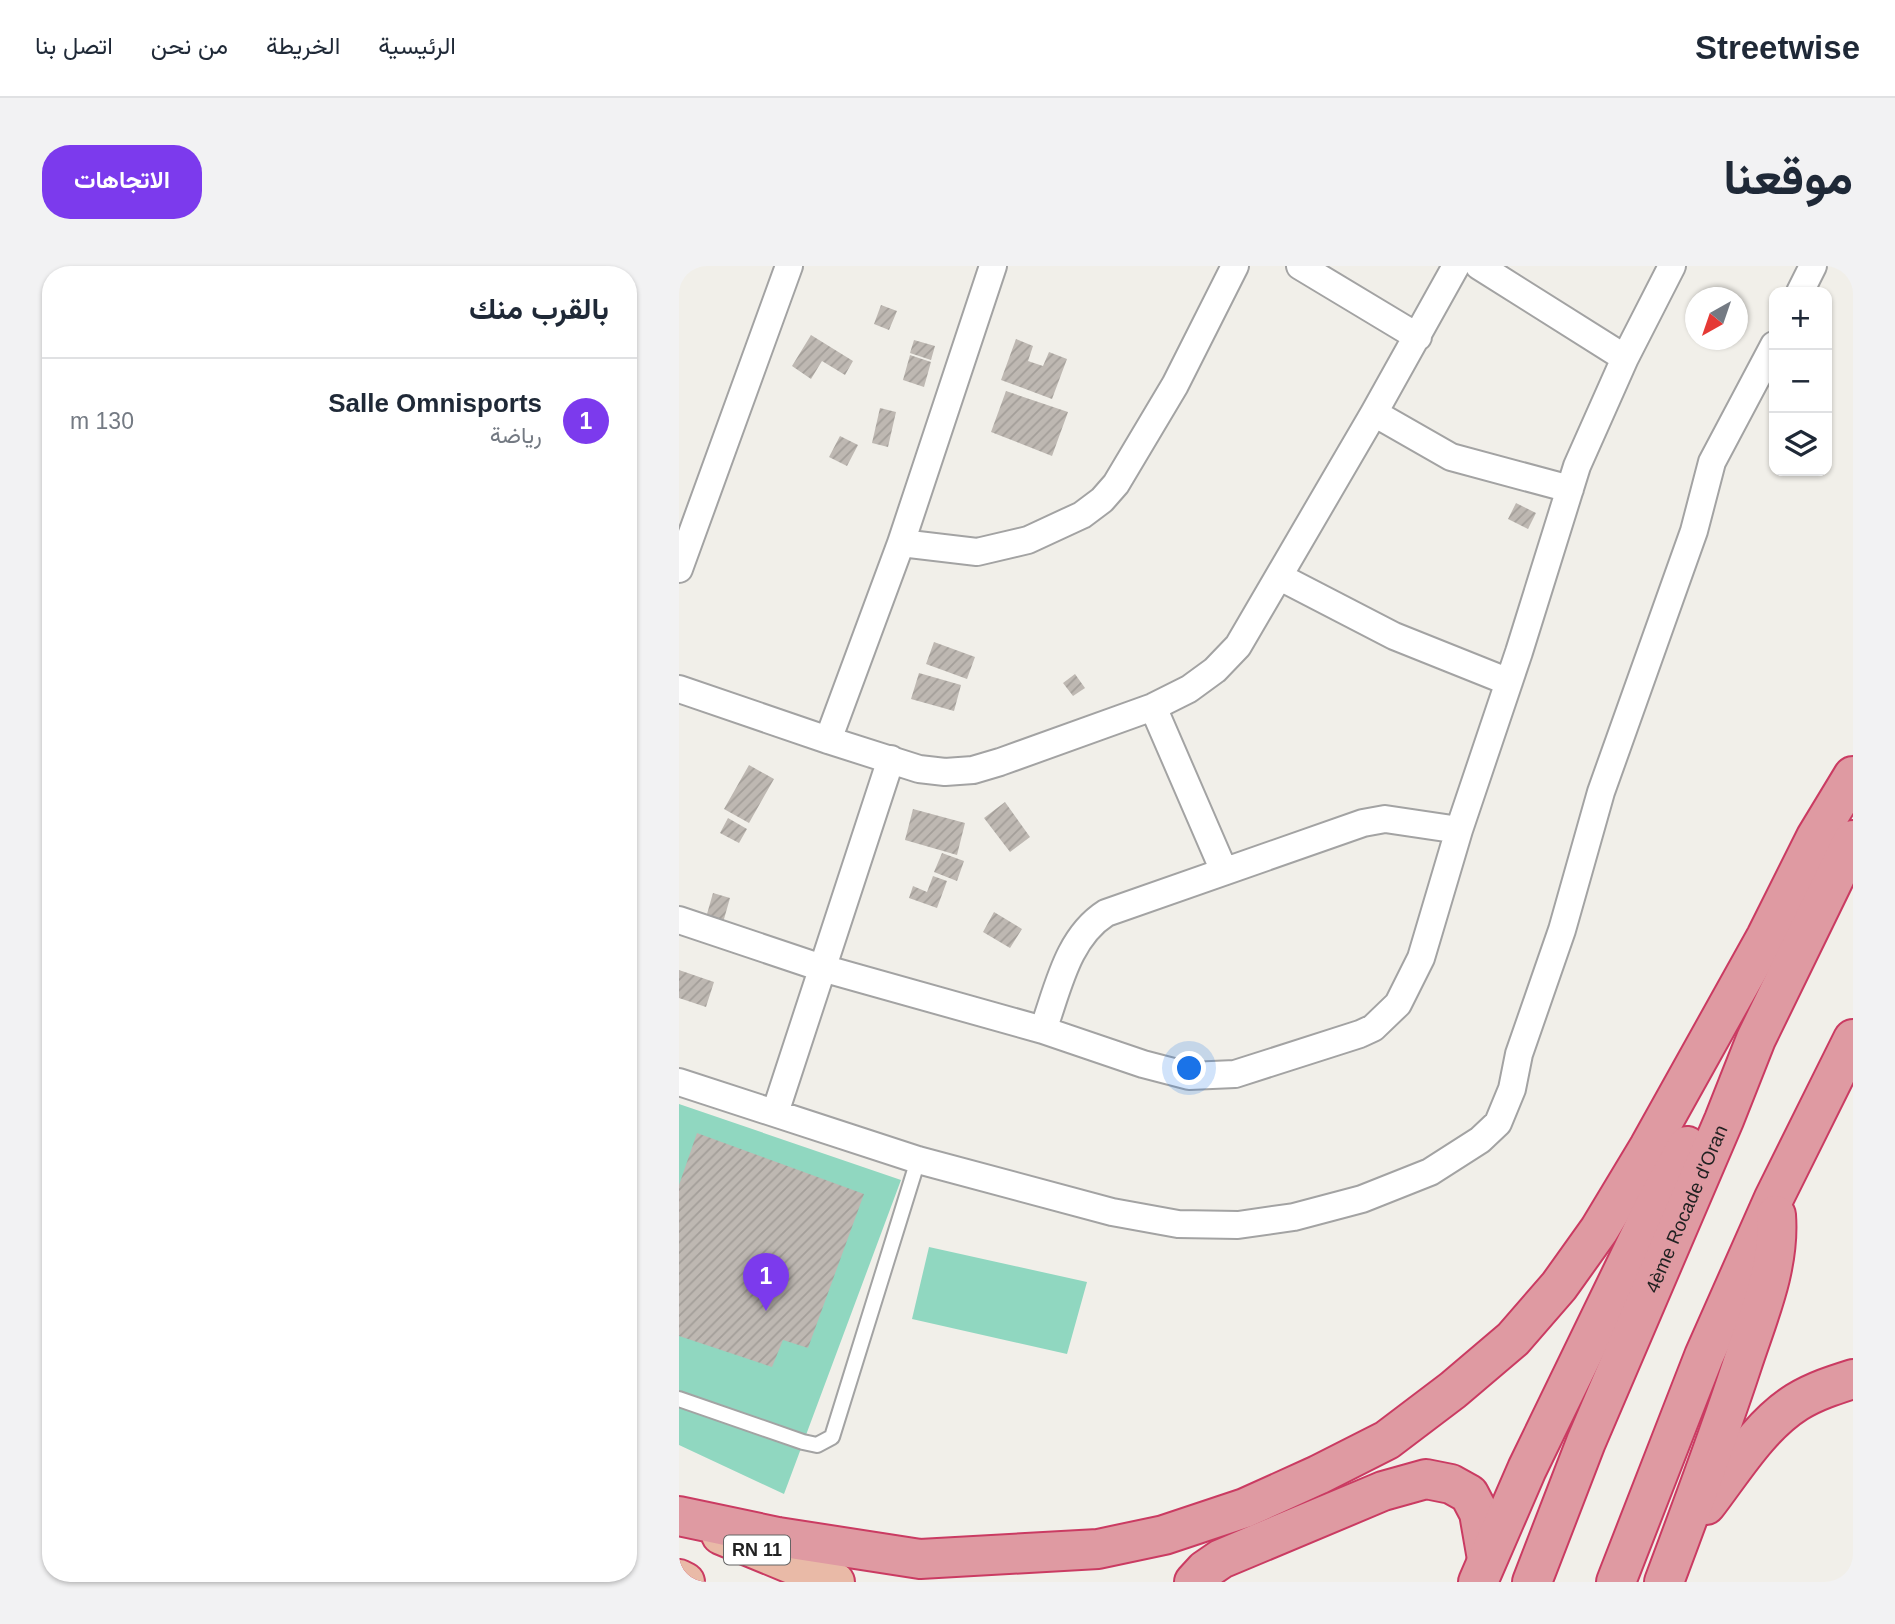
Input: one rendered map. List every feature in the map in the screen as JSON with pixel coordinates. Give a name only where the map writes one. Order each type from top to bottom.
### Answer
[{"type":"highway","points":[[679,1517],[778,1537],[920,1559],[1098,1549],[1164,1535],[1245,1508],[1387,1440],[1453,1390],[1513,1339],[1559,1286],[1599,1230],[1649,1147],[1766,937],[1816,837],[1853,776]]},
{"type":"highway","name":"4ème Rocade d'Oran","points":[[1532,1582],[1586,1442],[1756,1039],[1853,840]]},
{"type":"highway","points":[[1482,1570],[1527,1469],[1653,1209],[1720,1092],[1756,1039]]},
{"type":"highway","points":[[1616,1582],[1704,1356],[1774,1198],[1853,1039]]},
{"type":"highway","points":[[1664,1582],[1711,1460],[1774,1264],[1777,1234],[1774,1198]]},
{"type":"highway","points":[[1681,1537],[1762,1433],[1795,1403],[1823,1388],[1853,1379]]},
{"type":"highway","points":[[1194,1582],[1221,1559],[1383,1491],[1426,1479],[1451,1484],[1468,1494],[1479,1513],[1482,1570]]},
{"type":"highway","name":"RN 11","points":[[679,1517],[835,1582]]},
{"type":"highway","points":[[679,1579],[685,1582]]},
{"type":"street","points":[[679,569],[690,503],[789,266]]},
{"type":"street","points":[[828,740],[901,543],[993,266]]},
{"type":"street","points":[[901,543],[977,552],[1028,540],[1081,515],[1102,500],[1116,484],[1175,385],[1235,266]]},
{"type":"street","points":[[1300,266],[1418,337]]},
{"type":"street","points":[[679,689],[919,769],[945,772],[972,770],[1000,762],[1153,707],[1189,689],[1215,670],[1238,646],[1418,337],[1456,266]]},
{"type":"street","points":[[1479,266],[1625,358]]},
{"type":"street","points":[[679,920],[822,968],[1043,1030],[1143,1064],[1189,1076],[1235,1074],[1373,1028],[1388,1016],[1408,988],[1421,958],[1459,830],[1577,466],[1625,358],[1672,266]]},
{"type":"street","points":[[1802,287],[1813,266]]},
{"type":"street","points":[[679,1082],[918,1160],[1112,1212],[1178,1224],[1238,1225],[1294,1217],[1362,1199],[1430,1172],[1480,1140],[1498,1123],[1512,1089],[1519,1054],[1562,930],[1601,792],[1694,531],[1711,462],[1771,350]]},
{"type":"street","points":[[1374,413],[1451,457],[1570,489]]},
{"type":"street","points":[[1280,577],[1394,636],[1509,682]]},
{"type":"street","points":[[1153,707],[1224,871]]},
{"type":"street","points":[[775,1113],[891,759]]},
{"type":"street","points":[[1043,1030],[1068,958],[1083,932],[1106,913],[1363,823],[1385,819],[1459,830]]},
{"type":"lane","points":[[679,1399],[803,1442],[817,1445],[832,1437],[918,1160]]},
{"type":"green space","points":[[679,1104],[901,1180],[784,1494],[679,1445]]},
{"type":"green space","points":[[929,1247],[1087,1282],[1067,1354],[912,1319]]},
{"type":"building","points":[[881,305],[897,311],[889,330],[874,324]]},
{"type":"building","points":[[811,335],[853,361],[845,375],[822,361],[811,379],[792,366]]},
{"type":"building","points":[[1016,339],[1033,346],[1028,361],[1043,366],[1049,352],[1067,359],[1052,399],[1001,380]]},
{"type":"building","points":[[914,340],[935,346],[931,360],[910,353]]},
{"type":"building","points":[[910,355],[931,362],[924,387],[903,380]]},
{"type":"building","points":[[1006,391],[1068,412],[1052,456],[991,432]]},
{"type":"building","points":[[880,408],[896,412],[888,447],[872,443]]},
{"type":"building","points":[[840,436],[858,445],[847,466],[829,457]]},
{"type":"building","points":[[1516,503],[1536,513],[1528,529],[1508,519]]},
{"type":"building","points":[[934,642],[975,657],[967,679],[926,664]]},
{"type":"building","points":[[919,673],[961,685],[954,711],[911,699]]},
{"type":"building","points":[[1075,674],[1085,688],[1073,696],[1063,683]]},
{"type":"building","points":[[749,765],[774,779],[749,823],[724,809]]},
{"type":"building","points":[[1005,802],[1030,837],[1010,852],[984,818]]},
{"type":"building","points":[[913,809],[965,823],[957,855],[905,840]]},
{"type":"building","points":[[728,818],[747,829],[739,843],[720,833]]},
{"type":"building","points":[[942,853],[964,861],[957,881],[934,872]]},
{"type":"building","points":[[933,876],[947,881],[937,908],[909,898],[913,886],[927,892]]},
{"type":"building","points":[[713,893],[730,898],[722,926],[705,921]]},
{"type":"building","points":[[994,912],[1022,929],[1010,948],[983,932]]},
{"type":"building","points":[[679,970],[714,982],[706,1007],[679,998]]},
{"type":"building","points":[[697,1133],[864,1194],[808,1348],[783,1340],[772,1367],[679,1336],[679,1185]]},
{"type":"place","name":"Salle Omnisports","points":[[766,1311]]}]
